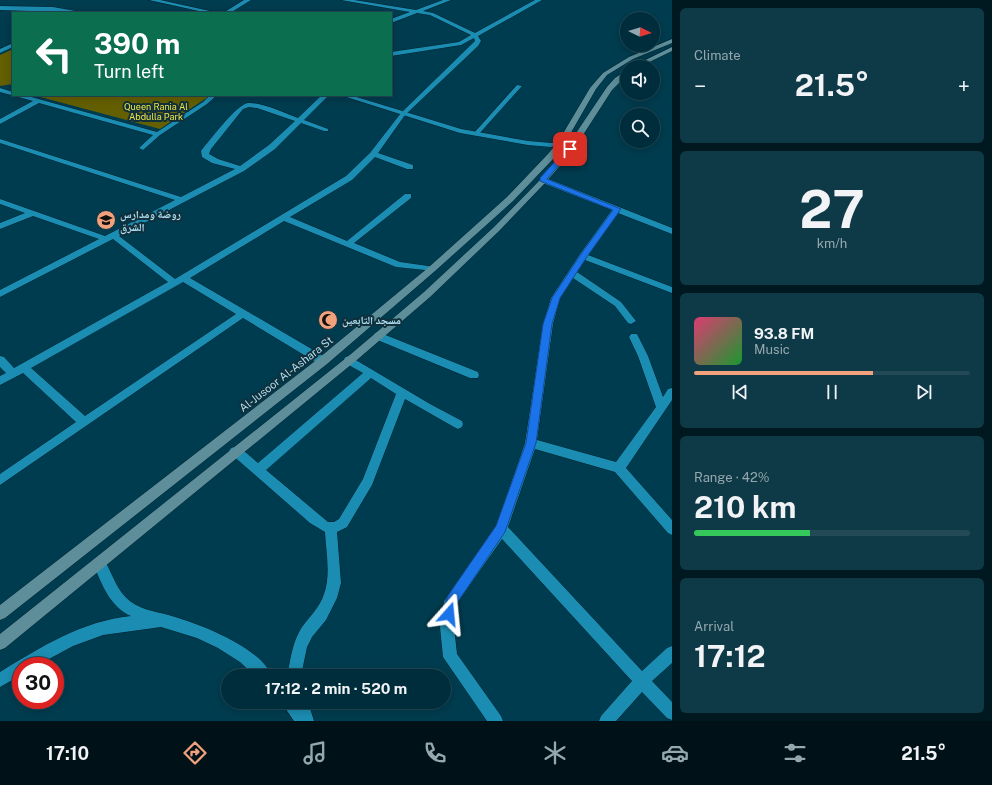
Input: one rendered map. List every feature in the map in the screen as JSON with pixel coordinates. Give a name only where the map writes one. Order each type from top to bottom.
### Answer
[{"type":"main road","name":"Al-Jusoor Al-Ashara St","points":[[0,614],[323,362],[432,269],[510,199],[550,156],[561,143],[593,88],[605,74],[631,58],[672,41]]},
{"type":"main road","points":[[649,60],[672,49]]},
{"type":"main road","points":[[0,643],[378,336],[448,276],[521,204],[570,149],[612,85],[620,78]]},
{"type":"main road","points":[[510,199],[521,204]]},
{"type":"street","points":[[152,0],[211,12]]},
{"type":"street","points":[[228,12],[248,0]]},
{"type":"street","points":[[0,381],[179,280],[349,178],[374,154],[403,114],[476,45],[478,41],[475,35],[439,17],[344,0]]},
{"type":"street","points":[[392,21],[448,0]]},
{"type":"street","points":[[392,54],[455,44],[475,35],[539,0]]},
{"type":"street","points":[[0,8],[52,9],[72,12]]},
{"type":"street","points":[[0,52],[12,46]]},
{"type":"street","points":[[476,134],[519,86]]},
{"type":"street","points":[[0,90],[12,94]]},
{"type":"street","points":[[20,96],[37,102],[158,134]]},
{"type":"street","points":[[144,148],[158,134],[205,104],[213,96]]},
{"type":"street","points":[[0,294],[241,169],[261,155],[325,96]]},
{"type":"street","points":[[346,96],[460,131],[528,143],[551,145],[561,143]]},
{"type":"street","points":[[0,122],[37,102]]},
{"type":"street","points":[[241,169],[215,161],[205,155],[205,152],[241,108],[253,105],[326,130]]},
{"type":"street","points":[[0,141],[182,200]]},
{"type":"street","points":[[528,143],[544,149],[550,156]]},
{"type":"street","points":[[374,154],[410,167]]},
{"type":"street","points":[[543,180],[672,231]]},
{"type":"street","points":[[348,244],[408,196]]},
{"type":"street","points":[[0,201],[110,238],[179,280],[242,314],[323,362]]},
{"type":"street","points":[[496,721],[450,657],[447,627],[451,601],[501,529],[531,443],[548,324],[556,298],[583,256],[617,209]]},
{"type":"street","points":[[0,226],[32,213]]},
{"type":"street","points":[[284,218],[404,267],[432,269]]},
{"type":"street","points":[[583,256],[672,290]]},
{"type":"street","points":[[572,273],[618,304],[631,321]]},
{"type":"street","points":[[0,480],[242,314]]},
{"type":"street","points":[[378,336],[474,375]]},
{"type":"street","points":[[634,337],[644,356],[661,407]]},
{"type":"street","points":[[0,360],[12,373]]},
{"type":"street","points":[[348,360],[458,424]]},
{"type":"street","points":[[23,367],[84,422]]},
{"type":"street","points":[[258,470],[370,373]]},
{"type":"street","points":[[236,451],[314,520],[324,527],[331,529],[343,523],[368,482],[402,392]]},
{"type":"street","points":[[619,468],[672,392]]},
{"type":"street","points":[[531,443],[619,468],[672,529]]},
{"type":"street","points":[[295,669],[300,645],[307,632],[321,615],[330,598],[334,583],[331,529]]},
{"type":"street","points":[[501,529],[672,713]]},
{"type":"street","points":[[99,563],[111,588],[126,606],[161,621],[189,629],[228,645],[259,669]]},
{"type":"street","points":[[38,657],[87,633],[115,625],[161,621]]},
{"type":"street","points":[[606,721],[642,680],[672,653]]},
{"type":"street","points":[[0,680],[12,673]]},
{"type":"street","points":[[294,709],[304,721]]},
{"type":"street","points":[[303,709],[307,721]]},
{"type":"green space","points":[[12,49],[12,84],[0,86],[0,55]]},
{"type":"green space","name":"Queen Rania Al Abdulla Park","points":[[37,96],[210,96],[160,129]]},
{"type":"place","name":"روضة ومدارس الشرق","points":[[106,220]]},
{"type":"place","name":"مسجد التابعين","points":[[328,320]]},
{"type":"route","points":[[449,614],[451,601],[501,529],[531,443],[548,324],[556,298],[583,256],[617,209],[543,180],[570,149]]}]
